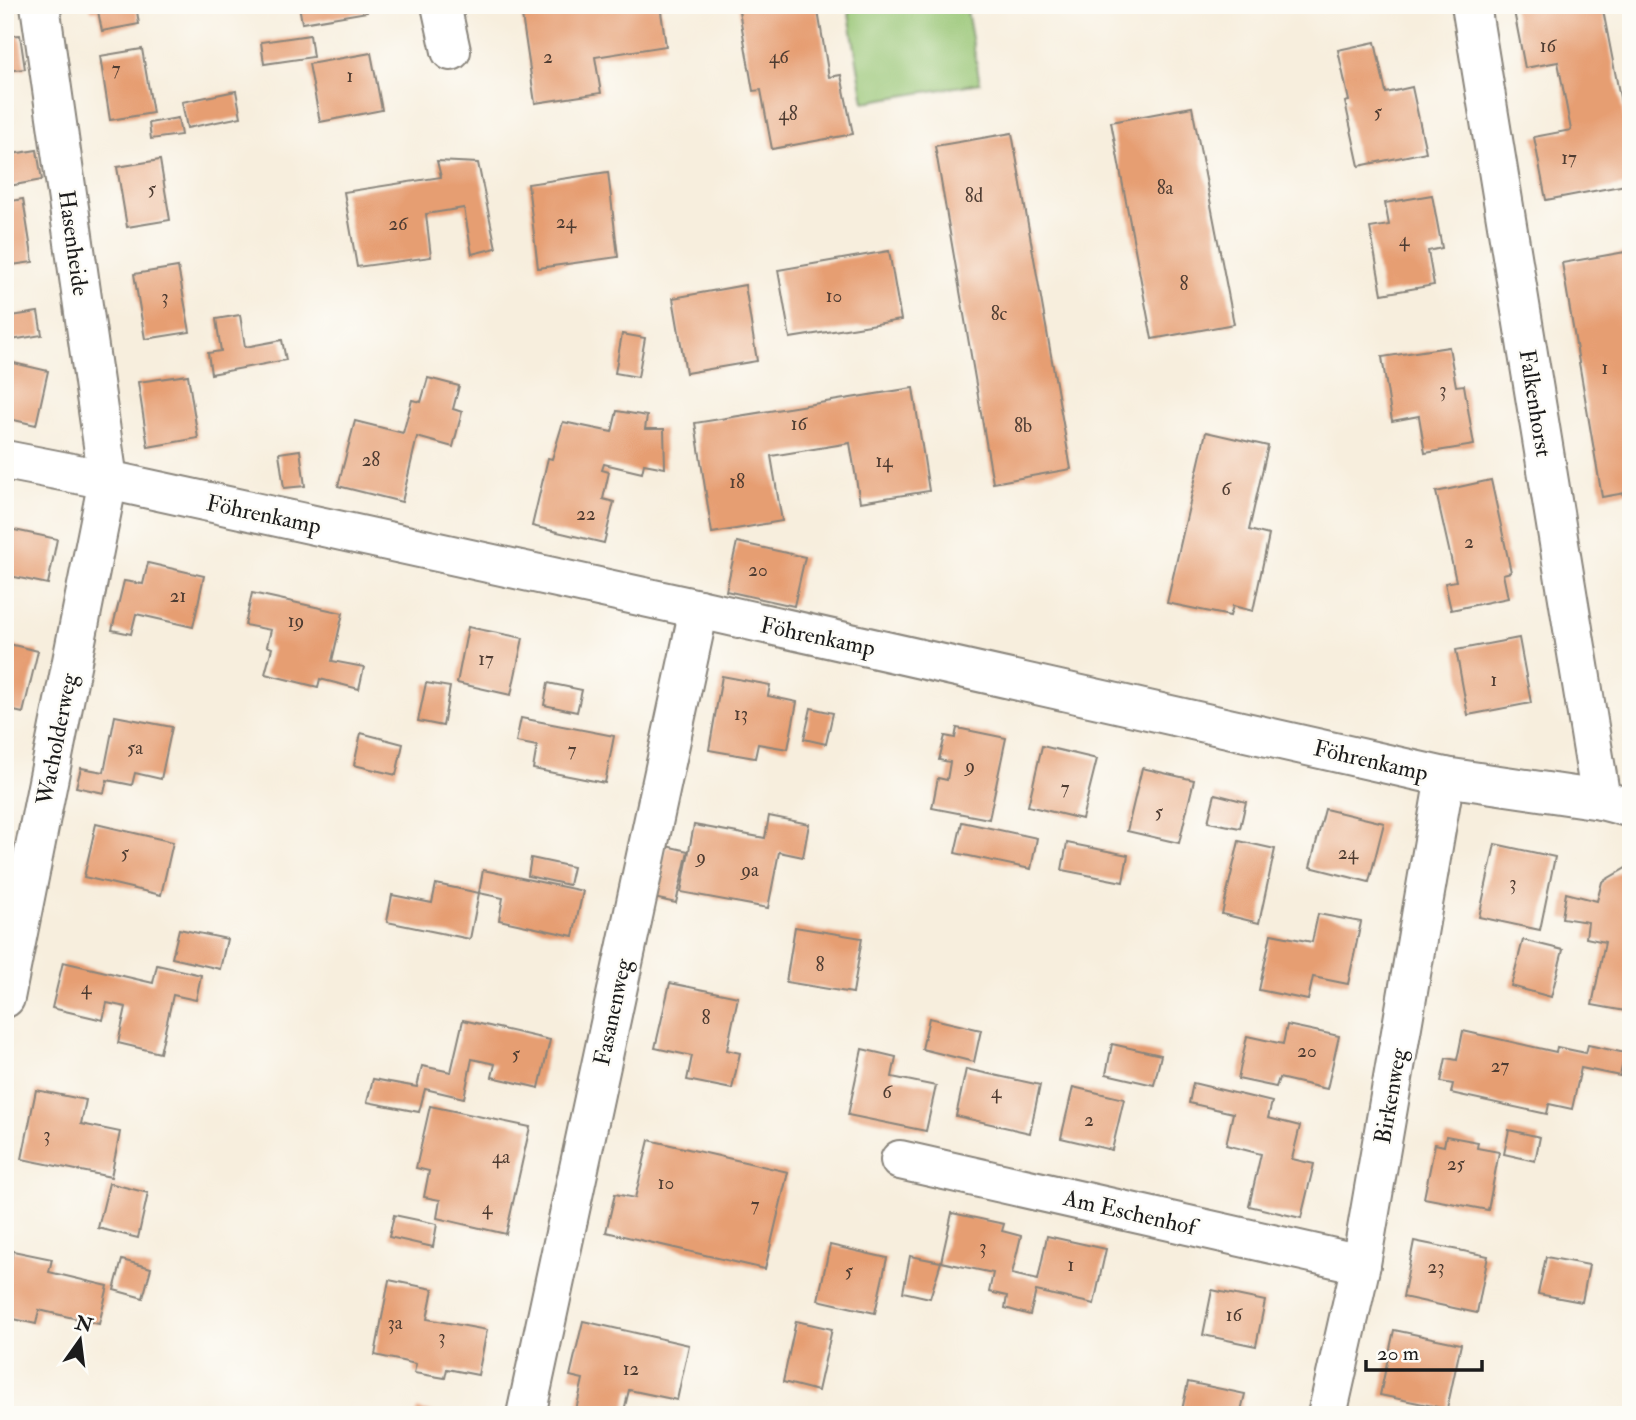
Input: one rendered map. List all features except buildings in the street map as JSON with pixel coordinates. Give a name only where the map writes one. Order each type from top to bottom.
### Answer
[{"type":"street","name":"Hasenheide","points":[[40,5],[108,480]]},
{"type":"street","points":[[441,5],[451,51]]},
{"type":"street","name":"Falkenhorst","points":[[1471,5],[1616,804]]},
{"type":"street","name":"Föhrenkamp","points":[[5,460],[699,609],[1445,777],[1616,804]]},
{"type":"street","name":"Wacholderweg","points":[[5,998],[108,480]]},
{"type":"street","name":"Fasanenweg","points":[[526,1415],[699,609]]},
{"type":"street","name":"Birkenweg","points":[[1327,1415],[1361,1264],[1445,777]]},
{"type":"street","name":"Am Eschenhof","points":[[900,1160],[1361,1264]]},
{"type":"green space","points":[[871,5],[966,5],[980,83],[864,102],[848,8]]}]
